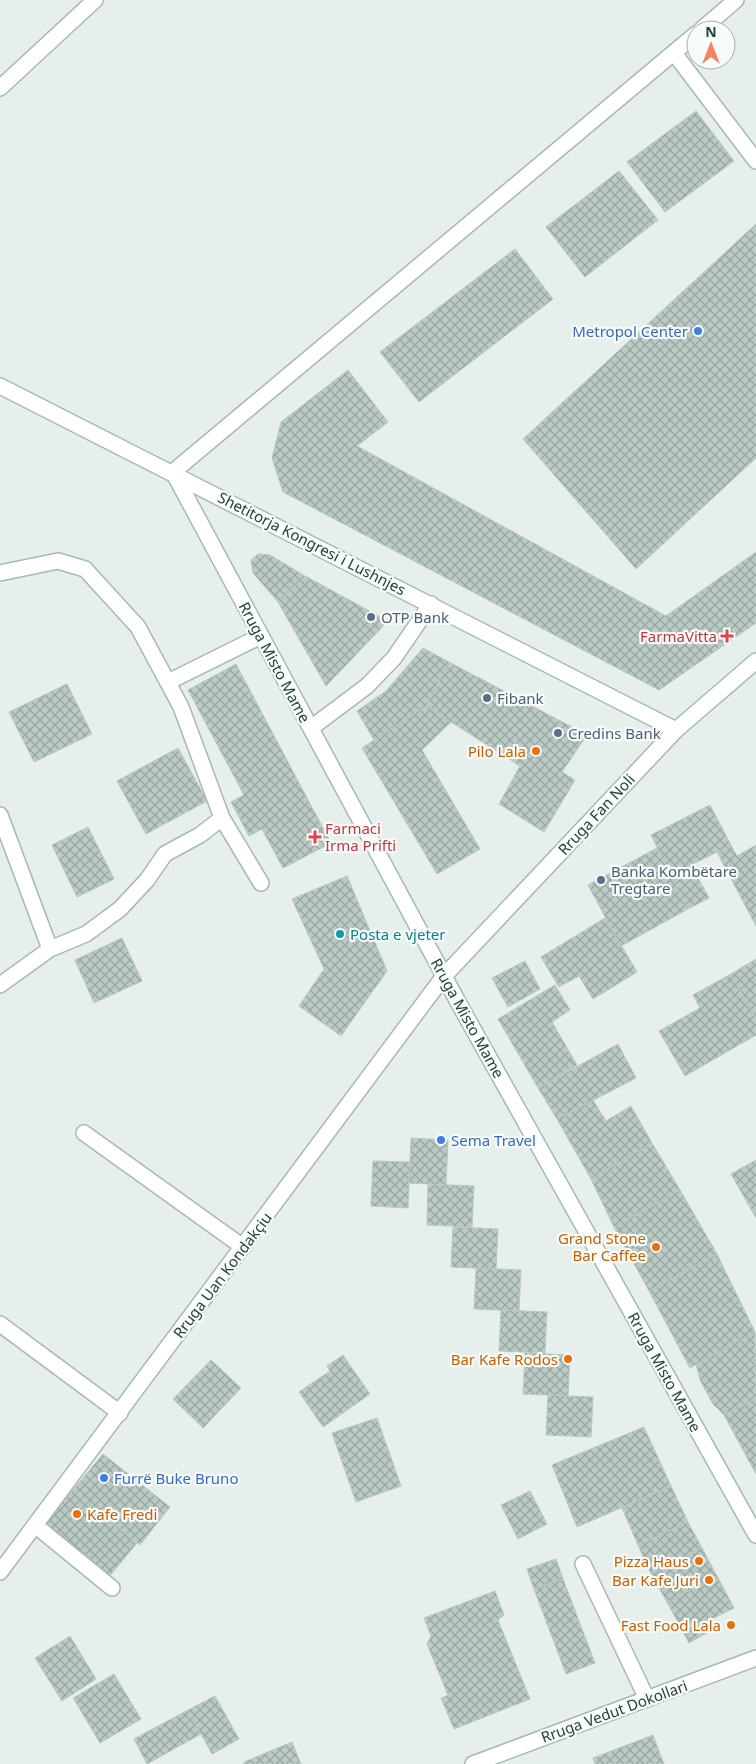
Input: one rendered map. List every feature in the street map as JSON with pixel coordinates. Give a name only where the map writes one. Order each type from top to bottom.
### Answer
[{"type":"street","points":[[0,88],[94,0]]},
{"type":"street","points":[[713,20],[736,0]]},
{"type":"street","points":[[173,472],[686,43]]},
{"type":"street","points":[[674,53],[756,159]]},
{"type":"street","name":"Shetitorja Kongresi i Lushnjes","points":[[0,386],[173,472],[676,730]]},
{"type":"street","name":"Rruga Misto Mame","points":[[173,472],[444,976],[756,1535]]},
{"type":"street","points":[[0,573],[58,561],[85,569],[138,627],[182,707],[222,818],[261,883]]},
{"type":"street","points":[[311,728],[367,686],[394,658],[431,604]]},
{"type":"street","points":[[168,682],[261,636]]},
{"type":"street","name":"Rruga Fan Noli","points":[[444,976],[676,730],[756,661]]},
{"type":"street","points":[[0,815],[50,950]]},
{"type":"street","points":[[0,985],[50,950],[86,934],[120,909],[147,880],[165,854],[200,835],[222,818]]},
{"type":"street","name":"Rruga Uan Kondakçiu","points":[[0,1572],[444,976]]},
{"type":"street","points":[[84,1133],[243,1247]]},
{"type":"street","points":[[0,1324],[120,1413]]},
{"type":"street","points":[[36,1526],[112,1588]]},
{"type":"street","points":[[583,1564],[647,1699]]},
{"type":"street","name":"Rruga Vedut Dokollari","points":[[473,1764],[756,1658]]},
{"type":"building","points":[[696,111],[734,161],[665,212],[627,162]]},
{"type":"building","points":[[619,171],[658,220],[585,277],[546,227]]},
{"type":"building","name":"Metropol Center","points":[[756,224],[756,458],[636,569],[523,439]]},
{"type":"building","points":[[515,249],[553,299],[419,402],[380,352]]},
{"type":"building","points":[[348,370],[388,422],[357,446],[666,616],[756,552],[756,623],[659,690],[283,492],[272,458],[281,422]]},
{"type":"building","points":[[258,554],[270,555],[305,576],[278,602],[253,573],[251,560]]},
{"type":"building","points":[[305,576],[388,621],[326,686],[278,602]]},
{"type":"building","points":[[423,648],[449,662],[426,706],[374,740],[357,711],[386,691]]},
{"type":"building","name":"Pilo Lala","points":[[449,662],[587,735],[562,772],[575,780],[544,832],[499,804],[520,766],[426,706]]},
{"type":"building","points":[[236,664],[331,843],[283,868],[262,829],[249,836],[231,802],[244,795],[188,690]]},
{"type":"building","points":[[67,684],[92,734],[34,762],[9,712]]},
{"type":"building","points":[[426,706],[451,722],[422,750],[480,849],[437,874],[362,748]]},
{"type":"building","points":[[178,748],[207,801],[146,834],[117,781]]},
{"type":"building","points":[[710,805],[731,845],[691,865],[709,898],[688,909],[651,835]]},
{"type":"building","points":[[88,827],[114,879],[77,897],[52,845]]},
{"type":"building","points":[[731,845],[737,856],[756,845],[756,926],[717,852]]},
{"type":"building","points":[[657,848],[688,909],[621,946],[588,885]]},
{"type":"building","name":"Posta e vjeter","points":[[347,876],[387,971],[341,1036],[299,1006],[324,969],[292,899]]},
{"type":"building","points":[[605,918],[637,972],[593,999],[579,976],[559,987],[541,957]]},
{"type":"building","points":[[122,938],[142,981],[94,1003],[75,960]]},
{"type":"building","points":[[756,959],[756,1019],[731,974]]},
{"type":"building","points":[[525,961],[540,989],[508,1007],[492,978]]},
{"type":"building","points":[[731,974],[756,1019],[756,1035],[685,1076],[659,1031],[700,1008],[693,995]]},
{"type":"building","points":[[555,985],[570,1010],[552,1022],[577,1065],[538,1088],[498,1019]]},
{"type":"building","points":[[618,1044],[636,1078],[557,1119],[538,1088]]},
{"type":"building","points":[[593,1100],[606,1121],[631,1106],[652,1143],[591,1179],[557,1119]]},
{"type":"building","points":[[411,1138],[448,1140],[446,1185],[409,1183]]},
{"type":"building","points":[[652,1143],[680,1190],[614,1227],[591,1179]]},
{"type":"building","points":[[756,1160],[756,1218],[731,1174]]},
{"type":"building","points":[[373,1161],[410,1162],[408,1208],[371,1206]]},
{"type":"building","points":[[428,1184],[474,1186],[472,1227],[427,1225]]},
{"type":"building","points":[[680,1190],[717,1254],[649,1291],[614,1227]]},
{"type":"building","points":[[453,1227],[498,1229],[496,1269],[451,1267]]},
{"type":"building","points":[[717,1254],[755,1332],[690,1368],[649,1291]]},
{"type":"building","points":[[476,1268],[521,1270],[519,1311],[474,1309]]},
{"type":"building","points":[[501,1310],[547,1312],[545,1353],[499,1351]]},
{"type":"building","points":[[755,1332],[756,1398],[724,1415],[713,1404],[700,1380],[696,1364]]},
{"type":"building","points":[[525,1353],[570,1355],[568,1396],[523,1394]]},
{"type":"building","points":[[343,1355],[370,1394],[323,1427],[299,1392],[330,1371],[327,1366]]},
{"type":"building","points":[[211,1360],[241,1388],[203,1428],[173,1399]]},
{"type":"building","points":[[548,1395],[593,1397],[591,1437],[546,1435]]},
{"type":"building","points":[[756,1398],[756,1474],[724,1415]]},
{"type":"building","points":[[377,1418],[401,1486],[356,1502],[332,1433]]},
{"type":"building","points":[[644,1427],[671,1486],[577,1527],[552,1465]]},
{"type":"building","points":[[103,1454],[170,1507],[140,1545],[73,1490]]},
{"type":"building","points":[[671,1486],[688,1522],[638,1545],[622,1508]]},
{"type":"building","points":[[73,1490],[137,1543],[108,1578],[44,1525]]},
{"type":"building","points":[[530,1491],[547,1524],[518,1539],[501,1505]]},
{"type":"building","points":[[688,1522],[702,1548],[651,1574],[638,1545]]},
{"type":"building","points":[[702,1548],[717,1576],[667,1602],[651,1574]]},
{"type":"building","points":[[556,1559],[563,1579],[534,1589],[527,1569]]},
{"type":"building","points":[[717,1576],[734,1608],[712,1619],[717,1627],[689,1643],[667,1602]]},
{"type":"building","points":[[563,1579],[595,1663],[566,1674],[534,1589]]},
{"type":"building","points":[[495,1591],[504,1615],[498,1620],[530,1699],[454,1729],[441,1698],[448,1695],[427,1644],[431,1636],[424,1618]]},
{"type":"building","points":[[70,1636],[96,1679],[62,1701],[35,1658]]},
{"type":"building","points":[[114,1674],[141,1719],[100,1743],[73,1698]]},
{"type":"building","points":[[215,1696],[239,1739],[212,1754],[188,1710]]},
{"type":"building","points":[[188,1710],[201,1734],[147,1764],[134,1739]]},
{"type":"building","points":[[653,1735],[664,1764],[595,1764],[593,1758]]},
{"type":"building","points":[[292,1742],[301,1764],[244,1764],[244,1762]]},
{"type":"place","name":"Metropol Center","points":[[698,331]]},
{"type":"place","name":"OTP Bank","points":[[371,617]]},
{"type":"place","name":"FarmaVitta","points":[[727,636]]},
{"type":"place","name":"Fibank","points":[[487,698]]},
{"type":"place","name":"Credins Bank","points":[[558,733]]},
{"type":"place","name":"Pilo Lala","points":[[536,751]]},
{"type":"place","name":"Farmaci Irma Prifti","points":[[315,837]]},
{"type":"place","name":"Banka Kombëtare Tregtare","points":[[601,880]]},
{"type":"place","name":"Posta e vjeter","points":[[340,934]]},
{"type":"place","name":"Sema Travel","points":[[441,1140]]},
{"type":"place","name":"Grand Stone Bar Caffee","points":[[656,1247]]},
{"type":"place","name":"Bar Kafe Rodos","points":[[568,1359]]},
{"type":"place","name":"Furrë Buke Bruno","points":[[104,1478]]},
{"type":"place","name":"Kafe Fredi","points":[[77,1514]]},
{"type":"place","name":"Pizza Haus","points":[[699,1561]]},
{"type":"place","name":"Bar Kafe Juri","points":[[709,1580]]},
{"type":"place","name":"Fast Food Lala","points":[[731,1625]]}]
